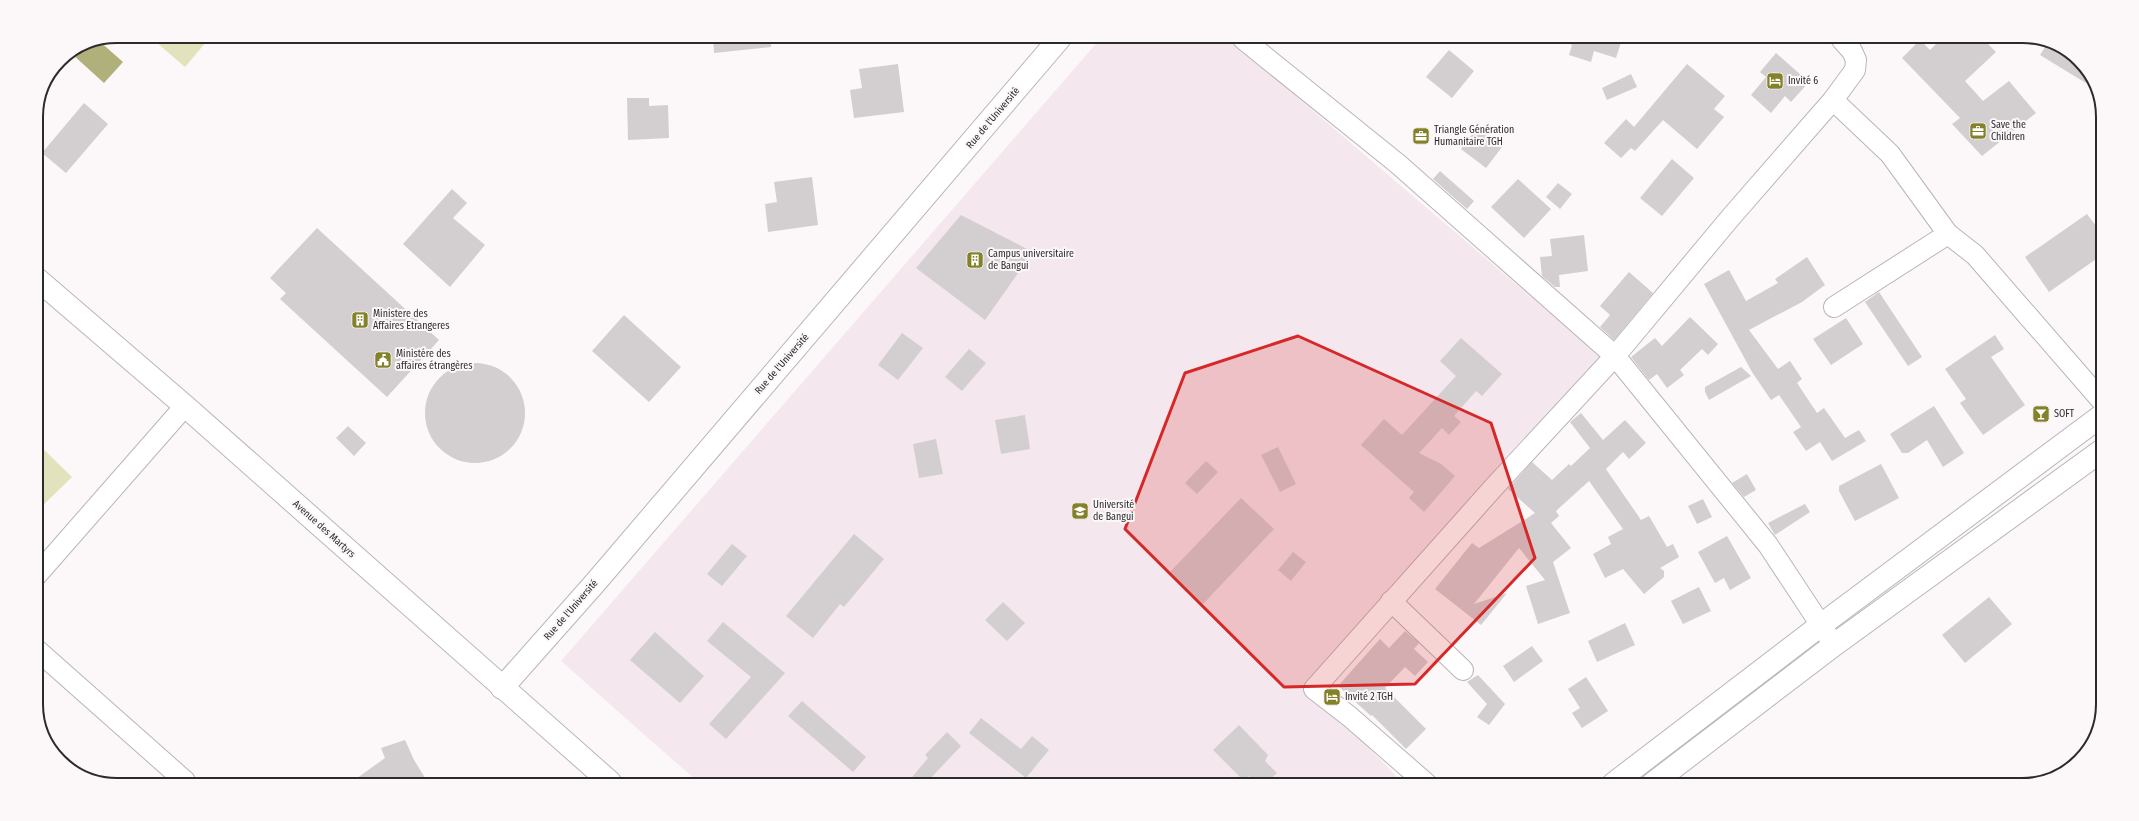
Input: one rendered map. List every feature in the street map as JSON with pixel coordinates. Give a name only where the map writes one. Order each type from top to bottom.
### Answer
[{"type":"street","name":"Rue de l'Université","points":[[502,688],[611,564],[1056,43]]},
{"type":"street","points":[[1249,43],[1398,164],[1616,356],[1768,545],[1834,645]]},
{"type":"street","points":[[1420,778],[1349,716],[1314,688],[1391,601],[1616,356],[1731,217],[1833,100],[1855,70],[1856,60],[1852,51],[1845,43]]},
{"type":"street","points":[[1833,100],[1890,154],[1948,234],[1975,255],[2096,394]]},
{"type":"street","points":[[1834,306],[1948,234]]},
{"type":"street","name":"Avenue des Martyrs","points":[[43,284],[185,406],[605,778]]},
{"type":"street","points":[[43,568],[185,406]]},
{"type":"street","points":[[1621,778],[1821,625],[2096,420]]},
{"type":"street","points":[[1660,778],[1834,645],[2096,454]]},
{"type":"street","points":[[1391,601],[1464,670]]},
{"type":"street","points":[[43,655],[182,778]]},
{"type":"highlighted area","points":[[1298,336],[1491,423],[1535,558],[1415,684],[1284,687],[1125,529],[1185,373]]},
{"type":"shaded area","points":[[157,43],[205,43],[185,67]]},
{"type":"shaded area","name":"Université de Bangui","points":[[1097,43],[1234,43],[1606,361],[1308,685],[1398,778],[693,778],[561,661]]},
{"type":"shaded area","points":[[103,44],[123,62],[104,83],[74,56]]},
{"type":"shaded area","points":[[43,449],[72,477],[43,505]]},
{"type":"building","points":[[713,43],[771,43],[771,47],[714,53]]},
{"type":"building","points":[[1566,43],[1621,43],[1616,58],[1594,51],[1591,62],[1569,55],[1572,45]]},
{"type":"building","points":[[1917,43],[1923,43],[1930,50],[1937,43],[1987,43],[1996,52],[1965,81],[1983,101],[2009,81],[2036,113],[1982,156],[1952,124],[1960,118],[1902,58]]},
{"type":"building","points":[[2045,47],[2063,55],[2078,68],[2088,84],[2040,55]]},
{"type":"building","points":[[1449,50],[1474,71],[1452,98],[1426,77]]},
{"type":"building","points":[[1776,53],[1809,82],[1791,102],[1785,96],[1771,113],[1751,95],[1766,77],[1760,72]]},
{"type":"building","points":[[898,64],[904,112],[854,118],[850,90],[862,88],[859,69]]},
{"type":"building","points":[[1687,64],[1725,96],[1714,109],[1724,117],[1697,149],[1663,120],[1635,151],[1631,148],[1621,158],[1604,143],[1626,119],[1634,127]]},
{"type":"building","points":[[1631,74],[1637,87],[1607,100],[1602,88]]},
{"type":"building","points":[[627,98],[649,98],[649,106],[668,105],[669,138],[628,140]]},
{"type":"building","points":[[84,103],[108,124],[66,173],[43,154],[43,152]]},
{"type":"building","points":[[1477,128],[1502,147],[1486,168],[1461,149]]},
{"type":"building","points":[[1672,159],[1694,178],[1662,216],[1640,198]]},
{"type":"building","points":[[1440,171],[1474,201],[1467,209],[1433,179]]},
{"type":"building","points":[[812,177],[818,225],[768,232],[765,204],[777,202],[774,182]]},
{"type":"building","points":[[1518,179],[1551,209],[1524,238],[1491,207]]},
{"type":"building","points":[[1558,183],[1572,194],[1560,209],[1546,197]]},
{"type":"building","points":[[452,189],[467,203],[453,218],[485,245],[450,287],[403,244]]},
{"type":"building","points":[[2087,214],[2096,226],[2096,259],[2049,292],[2025,257]]},
{"type":"building","name":"Campus universitaire de Bangui","points":[[961,215],[1033,252],[985,320],[916,268]]},
{"type":"building","name":"Ministere des Affaires Etrangeres","points":[[317,228],[439,340],[387,397],[280,299],[286,293],[270,278]]},
{"type":"building","points":[[1584,235],[1588,271],[1559,275],[1560,287],[1555,287],[1542,276],[1540,257],[1552,256],[1550,239]]},
{"type":"building","points":[[1807,257],[1825,285],[1802,302],[1749,330],[1778,369],[1790,361],[1802,379],[1797,383],[1817,413],[1824,408],[1845,438],[1859,430],[1866,441],[1832,461],[1820,442],[1806,451],[1793,432],[1801,427],[1779,395],[1771,400],[1752,372],[1704,284],[1729,270],[1746,301],[1778,283],[1775,279]]},
{"type":"building","points":[[1629,272],[1653,293],[1614,340],[1600,327],[1610,315],[1600,306]]},
{"type":"building","points":[[1879,292],[1922,357],[1908,366],[1865,302]]},
{"type":"building","points":[[624,315],[681,367],[649,402],[592,351]]},
{"type":"building","points":[[1690,317],[1718,344],[1708,355],[1702,349],[1680,370],[1684,375],[1667,388],[1657,374],[1649,380],[1631,357],[1655,338],[1662,346]]},
{"type":"building","points":[[1846,318],[1863,344],[1831,365],[1813,339]]},
{"type":"building","points":[[902,333],[923,348],[898,380],[878,365]]},
{"type":"building","points":[[1995,335],[2004,349],[1991,357],[2025,405],[1983,435],[1960,403],[1966,399],[1945,369]]},
{"type":"building","points":[[1461,338],[1502,374],[1482,396],[1476,391],[1454,416],[1461,422],[1449,435],[1442,428],[1419,453],[1441,464],[1455,476],[1424,512],[1409,498],[1414,492],[1361,445],[1384,419],[1402,435],[1456,376],[1440,361]]},
{"type":"building","points":[[969,349],[986,363],[962,391],[945,377]]},
{"type":"building","points":[[475,363],[494,367],[510,378],[521,394],[525,413],[521,432],[510,448],[494,459],[475,463],[456,459],[440,448],[429,432],[425,413],[429,394],[440,378],[456,367]]},
{"type":"building","points":[[1741,367],[1751,376],[1709,400],[1705,392],[1705,387]]},
{"type":"building","points":[[1934,406],[1964,453],[1943,467],[1927,440],[1908,453],[1902,453],[1890,434]]},
{"type":"building","points":[[1581,413],[1603,440],[1625,420],[1646,443],[1629,459],[1623,452],[1606,469],[1641,520],[1649,516],[1667,547],[1673,544],[1679,557],[1660,568],[1664,571],[1664,577],[1644,594],[1623,569],[1605,578],[1593,554],[1611,544],[1608,537],[1623,529],[1589,481],[1556,511],[1559,516],[1551,523],[1571,548],[1553,562],[1570,613],[1538,624],[1526,586],[1545,580],[1519,548],[1474,604],[1507,593],[1481,625],[1435,589],[1472,543],[1479,548],[1535,513],[1508,489],[1532,462],[1552,480],[1569,464],[1571,466],[1590,448],[1570,422]]},
{"type":"building","points":[[1025,415],[1030,449],[1001,454],[995,420]]},
{"type":"building","points":[[348,426],[366,443],[354,456],[336,438]]},
{"type":"building","points":[[936,439],[943,474],[919,478],[913,444]]},
{"type":"building","points":[[1278,447],[1296,484],[1280,492],[1261,455]]},
{"type":"building","points":[[1206,461],[1218,472],[1197,494],[1185,483]]},
{"type":"building","points":[[1881,464],[1899,498],[1855,521],[1839,491],[1839,486]]},
{"type":"building","points":[[1747,474],[1756,490],[1744,497],[1732,483]]},
{"type":"building","points":[[1241,498],[1274,529],[1203,604],[1169,573]]},
{"type":"building","points":[[1703,499],[1712,517],[1697,524],[1688,506]]},
{"type":"building","points":[[1805,504],[1810,512],[1775,535],[1768,523]]},
{"type":"building","points":[[854,534],[884,559],[844,607],[840,604],[813,638],[786,616]]},
{"type":"building","points":[[1727,536],[1751,578],[1730,590],[1724,578],[1715,583],[1698,552]]},
{"type":"building","points":[[732,544],[747,556],[722,586],[707,574]]},
{"type":"building","points":[[1293,552],[1306,562],[1291,581],[1278,570]]},
{"type":"building","points":[[1699,587],[1711,611],[1683,624],[1671,601]]},
{"type":"building","points":[[1989,597],[2012,624],[1965,663],[1942,635]]},
{"type":"building","points":[[1003,602],[1025,623],[1007,641],[985,620]]},
{"type":"building","points":[[723,622],[785,673],[726,739],[709,724],[751,677],[707,641]]},
{"type":"building","points":[[1625,623],[1635,645],[1597,662],[1588,641]]},
{"type":"building","points":[[1405,631],[1419,643],[1414,649],[1428,662],[1415,676],[1405,667],[1385,688],[1426,729],[1406,749],[1372,715],[1371,716],[1338,686],[1380,639],[1389,648]]},
{"type":"building","points":[[655,632],[704,676],[680,703],[630,660]]},
{"type":"building","points":[[1532,646],[1543,661],[1514,682],[1503,666]]},
{"type":"building","points":[[1478,675],[1505,704],[1489,725],[1477,717],[1487,704],[1467,682]]},
{"type":"building","points":[[1586,677],[1608,711],[1582,728],[1572,713],[1580,708],[1568,689]]},
{"type":"building","points":[[802,701],[866,757],[853,772],[788,716]]},
{"type":"building","points":[[981,718],[1021,749],[1032,736],[1049,750],[1026,778],[969,733]]},
{"type":"building","points":[[1239,725],[1268,755],[1265,761],[1277,773],[1272,778],[1251,778],[1249,776],[1247,778],[1241,778],[1213,750]]},
{"type":"building","points":[[947,732],[961,746],[931,778],[911,778],[928,758],[925,755]]},
{"type":"building","points":[[405,740],[414,760],[425,778],[357,778],[385,758],[381,748]]},
{"type":"place","name":"Invité 6","points":[[1775,81]]},
{"type":"place","name":"Save the Children","points":[[1978,131]]},
{"type":"place","name":"Triangle Génération Humanitaire TGH","points":[[1421,136]]},
{"type":"place","name":"Campus universitaire de Bangui","points":[[975,260]]},
{"type":"place","name":"Ministere des Affaires Etrangeres","points":[[360,320]]},
{"type":"place","name":"Ministére des affaires étrangères","points":[[383,360]]},
{"type":"place","name":"SOFT","points":[[2041,414]]},
{"type":"place","name":"Université de Bangui","points":[[1080,511]]},
{"type":"place","name":"Invité 2 TGH","points":[[1332,697]]}]
